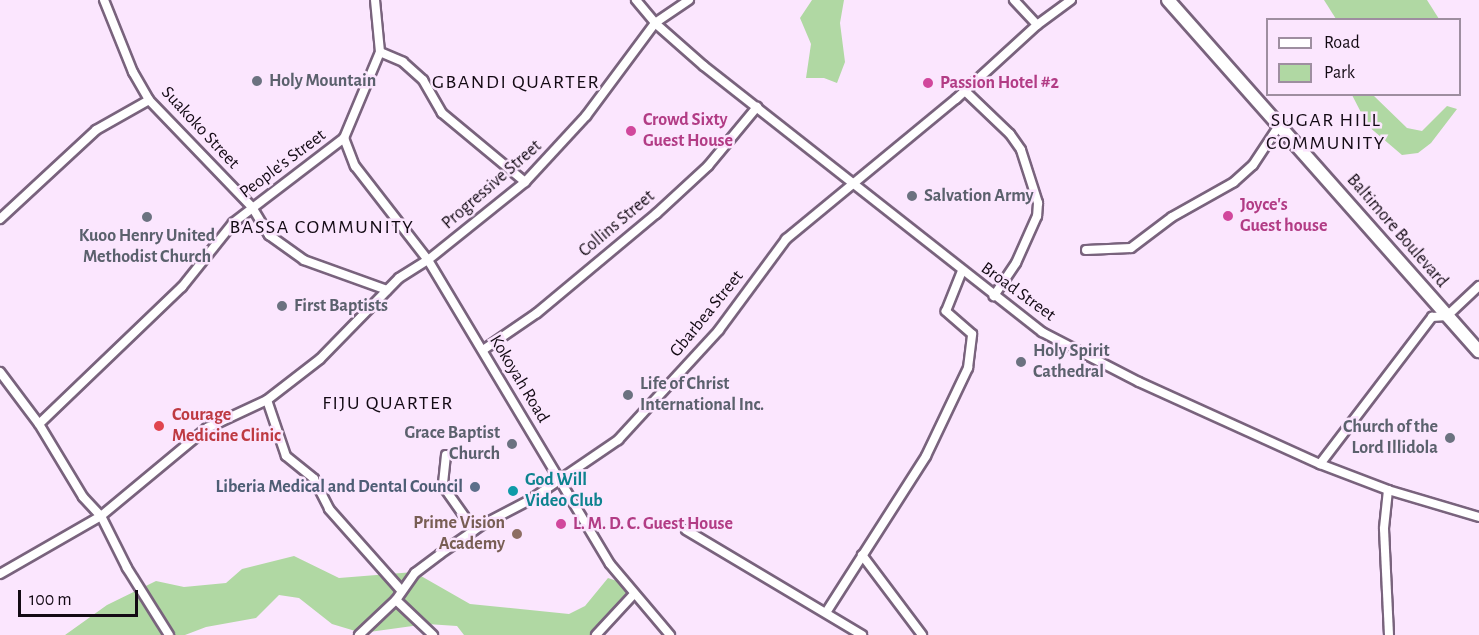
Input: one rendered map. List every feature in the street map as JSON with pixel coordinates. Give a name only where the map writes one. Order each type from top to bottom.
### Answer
[{"type":"highway","name":"Baltimore Boulevard","points":[[1168,0],[1479,351]]},
{"type":"street","name":"Suakoko Street","points":[[104,0],[133,72],[149,100],[252,207],[269,235],[304,260],[387,290]]},
{"type":"street","name":"People's Street","points":[[39,424],[140,331],[182,288],[223,232],[252,207],[344,138],[380,52],[375,0]]},
{"type":"street","name":"Broad Street","points":[[636,0],[655,23],[757,107],[854,181],[962,271],[994,296],[1083,355],[1320,464],[1388,490],[1479,517]]},
{"type":"street","name":"Progressive Street","points":[[0,574],[101,516],[207,428],[267,400],[320,359],[387,290],[525,182],[586,116],[655,23],[689,0]]},
{"type":"street","points":[[1014,0],[1037,25]]},
{"type":"street","name":"Gbarbea Street","points":[[359,635],[396,600],[415,573],[474,530],[562,479],[618,440],[720,330],[786,239],[965,91],[1037,25],[1071,0]]},
{"type":"street","points":[[380,52],[403,62],[423,80],[442,112],[525,182]]},
{"type":"street","points":[[965,91],[1010,134],[1020,150],[1038,203],[1037,216],[1016,263],[994,296]]},
{"type":"street","points":[[0,219],[96,130],[149,100]]},
{"type":"street","name":"Collins Street","points":[[483,350],[537,313],[656,214],[708,166],[757,107]]},
{"type":"street","points":[[1086,250],[1131,248],[1172,218],[1234,183],[1253,165],[1280,124]]},
{"type":"street","name":"Kokoyah Road","points":[[344,138],[355,166],[428,260],[633,595],[670,635]]},
{"type":"street","points":[[827,611],[926,456],[968,368],[972,334],[946,311],[962,271]]},
{"type":"street","points":[[1320,464],[1432,317],[1447,316],[1479,286]]},
{"type":"street","points":[[0,372],[39,424],[83,497],[101,516],[127,568],[170,635]]},
{"type":"street","points":[[267,400],[286,456],[309,474],[329,509],[401,590]]},
{"type":"street","points":[[446,456],[443,486],[474,530]]},
{"type":"street","points":[[1388,490],[1384,529],[1389,635]]},
{"type":"street","points":[[686,530],[827,611],[861,635]]},
{"type":"street","points":[[862,555],[922,635]]},
{"type":"street","points":[[596,635],[633,595]]},
{"type":"street","points":[[396,600],[433,635]]},
{"type":"green space","points":[[812,0],[844,0],[840,23],[845,62],[837,83],[824,78],[806,78],[811,44],[800,18]]},
{"type":"green space","points":[[1324,0],[1427,0],[1438,18],[1335,18]]},
{"type":"green space","points":[[1353,96],[1374,96],[1407,128],[1422,131],[1447,106],[1457,109],[1431,143],[1418,153],[1402,155],[1368,126]]},
{"type":"green space","points":[[294,556],[339,578],[414,572],[470,604],[569,614],[585,606],[608,578],[620,582],[634,604],[598,635],[464,635],[457,626],[427,624],[362,633],[332,624],[299,598],[279,595],[256,618],[206,627],[185,635],[65,635],[107,605],[156,581],[184,587],[226,583],[242,569]]},
{"type":"place","name":"Holy Mountain","points":[[257,81]]},
{"type":"place","name":"Passion Hotel #2","points":[[928,83]]},
{"type":"place","name":"Crowd Sixty Guest House","points":[[631,131]]},
{"type":"place","name":"Salvation Army","points":[[912,196]]},
{"type":"place","name":"Joyce's Guest house","points":[[1228,216]]},
{"type":"place","name":"Kuoo Henry United Methodist Church","points":[[147,217]]},
{"type":"place","name":"First Baptists","points":[[282,306]]},
{"type":"place","name":"Holy Spirit Cathedral","points":[[1021,362]]},
{"type":"place","name":"Life of Christ International Inc.","points":[[628,395]]},
{"type":"place","name":"Courage Medicine Clinic","points":[[159,426]]},
{"type":"place","name":"Church of the Lord Illidola","points":[[1450,438]]},
{"type":"place","name":"Grace Baptist Church","points":[[512,444]]},
{"type":"place","name":"Liberia Medical and Dental Council","points":[[475,487]]},
{"type":"place","name":"God Will Video Club","points":[[513,491]]},
{"type":"place","name":"L. M. D. C. Guest House","points":[[561,524]]},
{"type":"place","name":"Prime Vision Academy","points":[[517,534]]},
{"type":"district","name":"GBANDI QUARTER","points":[[516,82]]},
{"type":"district","name":"SUGAR HILL COMMUNITY","points":[[1326,132]]},
{"type":"district","name":"BASSA COMMUNITY","points":[[322,227]]},
{"type":"district","name":"FIJU QUARTER","points":[[388,403]]}]
